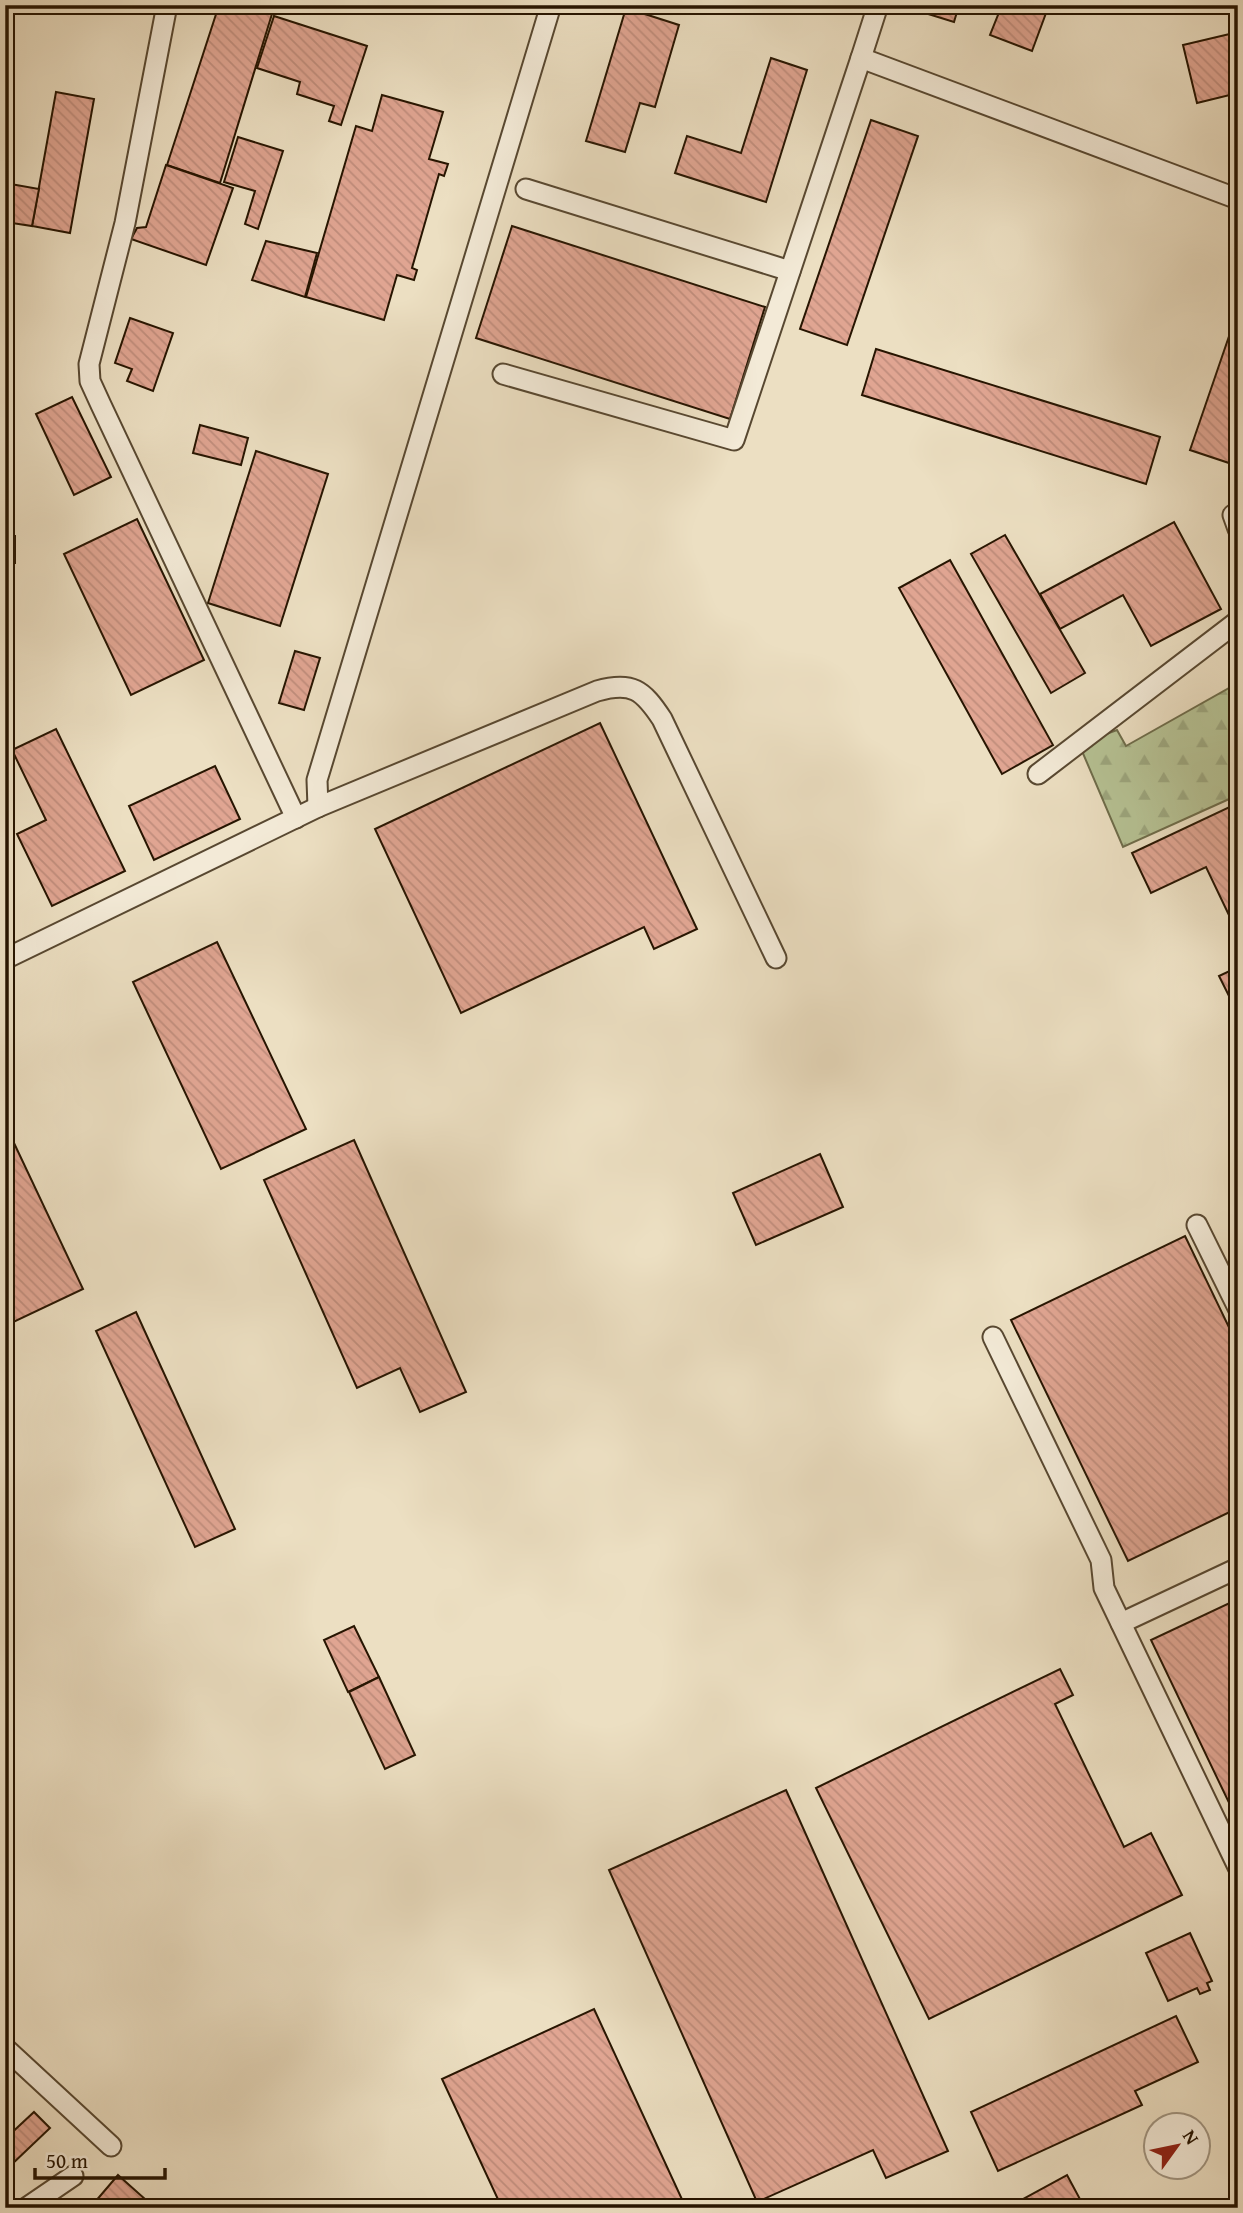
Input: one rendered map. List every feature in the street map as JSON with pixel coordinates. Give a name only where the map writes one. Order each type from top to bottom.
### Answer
[{"type":"lane","points":[[167,5],[125,223],[88,372],[296,818]]},
{"type":"lane","points":[[318,807],[317,780],[551,5]]},
{"type":"lane","points":[[503,374],[734,440],[878,5]]},
{"type":"lane","points":[[861,58],[1238,199]]},
{"type":"lane","points":[[526,190],[790,271]]},
{"type":"lane","points":[[1238,512],[1233,515],[1238,528]]},
{"type":"lane","points":[[1038,774],[1238,621]]},
{"type":"lane","points":[[5,958],[318,807],[597,691],[618,685],[635,690],[651,702],[662,719],[776,958]]},
{"type":"lane","points":[[1197,1225],[1237,1305]]},
{"type":"lane","points":[[993,1337],[1101,1560],[1104,1588],[1238,1867]]},
{"type":"lane","points":[[1121,1623],[1238,1568]]},
{"type":"lane","points":[[5,2048],[111,2146]]},
{"type":"lane","points":[[26,2208],[73,2176]]},
{"type":"green space","points":[[1238,683],[1238,795],[1123,847],[1079,744],[1117,730],[1126,746]]},
{"type":"building","points":[[219,5],[244,5],[272,14],[220,183],[167,165]]},
{"type":"building","points":[[910,5],[959,5],[954,22],[909,8]]},
{"type":"building","points":[[1002,5],[1049,5],[1032,51],[990,35]]},
{"type":"building","points":[[626,8],[679,25],[655,107],[640,103],[625,152],[586,141]]},
{"type":"building","points":[[274,16],[367,46],[341,125],[329,121],[334,106],[297,94],[300,82],[257,68]]},
{"type":"building","points":[[1238,32],[1238,93],[1197,103],[1183,45]]},
{"type":"building","points":[[771,58],[807,70],[766,202],[675,173],[687,136],[741,153]]},
{"type":"building","points":[[56,92],[94,99],[70,233],[32,226]]},
{"type":"building","points":[[382,95],[443,112],[429,159],[448,164],[444,176],[439,174],[412,268],[417,270],[414,280],[397,275],[384,320],[306,297],[356,126],[372,131]]},
{"type":"building","points":[[871,120],[918,136],[847,345],[800,329]]},
{"type":"building","points":[[238,137],[283,151],[258,229],[245,224],[255,191],[224,182]]},
{"type":"building","points":[[166,165],[233,188],[206,265],[131,239],[137,228],[146,227]]},
{"type":"building","points":[[5,183],[39,189],[32,226],[5,222]]},
{"type":"building","points":[[512,226],[765,307],[730,419],[476,338]]},
{"type":"building","points":[[266,241],[317,253],[305,297],[252,280]]},
{"type":"building","points":[[1238,310],[1238,466],[1190,450]]},
{"type":"building","points":[[130,318],[173,333],[153,391],[127,381],[132,369],[115,363]]},
{"type":"building","points":[[876,349],[1160,437],[1146,484],[862,395]]},
{"type":"building","points":[[72,397],[111,477],[74,495],[36,414]]},
{"type":"building","points":[[200,425],[248,438],[241,465],[193,453]]},
{"type":"building","points":[[256,451],[328,474],[280,626],[208,603]]},
{"type":"building","points":[[137,519],[204,660],[131,695],[64,554]]},
{"type":"building","points":[[1174,522],[1221,609],[1151,646],[1123,595],[1060,629],[1040,594]]},
{"type":"building","points":[[1005,535],[1085,673],[1051,693],[971,554]]},
{"type":"building","points":[[5,536],[15,536],[15,563],[5,563]]},
{"type":"building","points":[[950,560],[1053,745],[1002,774],[899,588]]},
{"type":"building","points":[[295,651],[320,658],[304,710],[279,703]]},
{"type":"building","points":[[600,723],[697,929],[654,949],[644,927],[461,1013],[375,829]]},
{"type":"building","points":[[56,729],[125,871],[52,906],[17,834],[46,820],[12,750]]},
{"type":"building","points":[[215,766],[240,819],[154,860],[129,806]]},
{"type":"building","points":[[1238,803],[1238,934],[1206,867],[1151,893],[1132,853]]},
{"type":"building","points":[[217,942],[306,1129],[221,1169],[133,982]]},
{"type":"building","points":[[1238,967],[1238,1014],[1219,976]]},
{"type":"building","points":[[5,1124],[83,1289],[5,1326]]},
{"type":"building","points":[[354,1140],[466,1392],[420,1412],[400,1368],[357,1388],[264,1180]]},
{"type":"building","points":[[820,1154],[843,1207],[756,1245],[733,1193]]},
{"type":"building","points":[[1185,1236],[1238,1346],[1238,1508],[1128,1561],[1011,1320]]},
{"type":"building","points":[[136,1312],[235,1529],[195,1547],[96,1331]]},
{"type":"building","points":[[1238,1599],[1238,1806],[1232,1809],[1151,1640]]},
{"type":"building","points":[[354,1626],[379,1677],[348,1692],[324,1640]]},
{"type":"building","points":[[1060,1669],[1073,1695],[1055,1704],[1124,1847],[1151,1833],[1182,1895],[929,2019],[816,1788]]},
{"type":"building","points":[[379,1677],[415,1755],[385,1769],[349,1692]]},
{"type":"building","points":[[786,1790],[948,2151],[886,2178],[873,2150],[757,2202],[609,1870]]},
{"type":"building","points":[[1190,1933],[1212,1981],[1207,1983],[1210,1990],[1200,1994],[1197,1988],[1168,2001],[1146,1953]]},
{"type":"building","points":[[594,2009],[686,2208],[502,2208],[442,2079]]},
{"type":"building","points":[[1176,2016],[1198,2062],[1135,2091],[1142,2105],[998,2171],[971,2112]]},
{"type":"building","points":[[34,2112],[50,2128],[10,2166],[5,2161],[5,2139]]},
{"type":"building","points":[[118,2175],[155,2208],[102,2208],[95,2202]]},
{"type":"building","points":[[1067,2175],[1081,2201],[1068,2208],[1014,2208],[1012,2205]]}]
